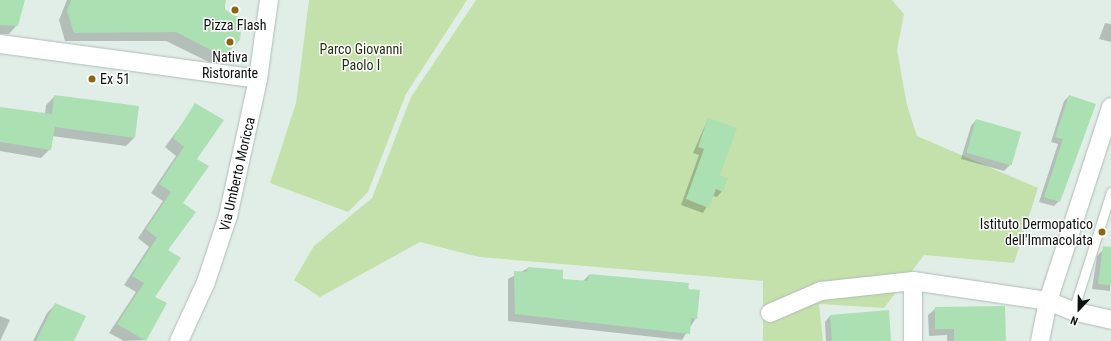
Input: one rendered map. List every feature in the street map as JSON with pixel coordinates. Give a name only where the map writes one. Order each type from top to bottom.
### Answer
[{"type":"street","name":"Via Umberto Moricca","points":[[179,341],[223,234],[258,79],[269,0]]},
{"type":"street","points":[[0,44],[258,79]]},
{"type":"street","points":[[1040,341],[1048,301],[1111,107]]},
{"type":"street","points":[[913,281],[913,341]]},
{"type":"street","points":[[770,313],[822,291],[913,281],[1048,301],[1073,311],[1111,320]]},
{"type":"lane","points":[[1073,311],[1111,192]]},
{"type":"green space","name":"Parco Giovanni Paolo I","points":[[309,0],[467,0],[406,94],[368,192],[348,212],[270,183],[296,103]]},
{"type":"green space","points":[[476,0],[892,0],[904,14],[897,50],[907,105],[917,136],[1038,188],[1014,263],[924,255],[884,308],[819,304],[823,341],[763,341],[763,281],[479,257],[420,242],[320,297],[294,280],[314,246],[372,198],[411,97]]},
{"type":"building","points":[[0,0],[25,0],[18,26],[0,25]]},
{"type":"building","points":[[71,0],[226,0],[224,9],[242,19],[240,40],[224,57],[176,32],[74,33],[67,11]]},
{"type":"building","points":[[54,95],[139,106],[135,138],[55,127],[51,150],[0,142],[0,107],[52,114]]},
{"type":"building","points":[[1069,95],[1096,104],[1060,202],[1044,197],[1063,139],[1055,137]]},
{"type":"building","points":[[195,103],[224,120],[197,159],[209,166],[183,203],[196,212],[168,250],[181,258],[155,297],[167,303],[146,341],[117,324],[144,283],[132,276],[157,238],[146,229],[171,192],[159,184],[184,147],[173,138]]},
{"type":"building","points":[[708,118],[737,128],[720,175],[728,178],[723,192],[716,189],[709,208],[686,199],[704,149],[698,147]]},
{"type":"building","points":[[976,119],[1021,132],[1012,166],[966,153]]},
{"type":"building","points":[[1103,246],[1111,247],[1111,285],[1098,284]]},
{"type":"building","points":[[528,267],[563,270],[563,279],[588,281],[589,274],[689,283],[688,289],[700,290],[697,319],[691,318],[690,334],[515,314],[514,271],[527,272]]},
{"type":"building","points":[[55,303],[86,316],[74,341],[36,341]]},
{"type":"building","points":[[1005,306],[1006,341],[954,341],[954,329],[935,329],[935,307]]},
{"type":"building","points":[[889,310],[891,341],[832,341],[830,315]]},
{"type":"place","name":"Pizza Flash","points":[[235,10]]},
{"type":"place","name":"Nativa Ristorante","points":[[230,42]]},
{"type":"place","name":"Ex 51","points":[[92,79]]},
{"type":"place","name":"Istituto Dermopatico dell'Immacolata","points":[[1102,232]]}]
